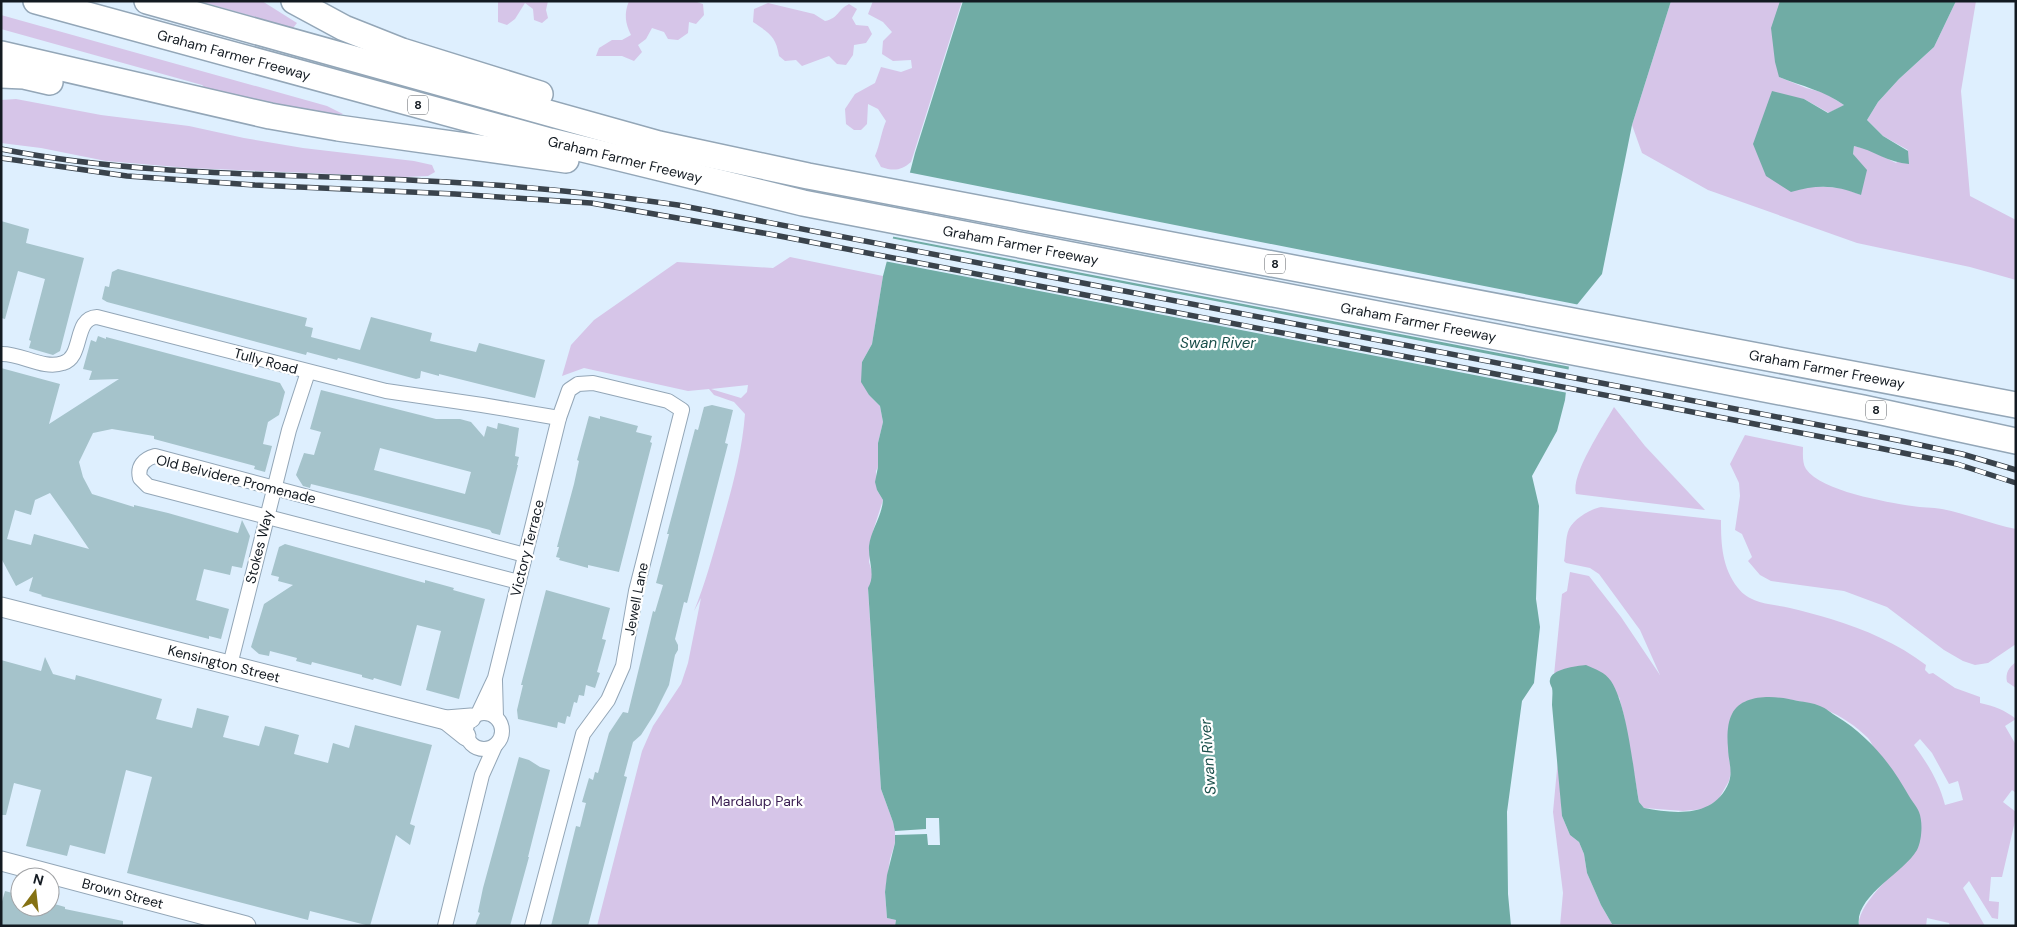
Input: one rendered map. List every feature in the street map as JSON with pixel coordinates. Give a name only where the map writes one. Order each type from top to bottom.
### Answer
[{"type":"highway","name":"Graham Farmer Freeway","points":[[36,1],[550,141],[802,203],[1736,383],[1928,421],[2016,441]]},
{"type":"highway","name":"Graham Farmer Freeway","points":[[147,1],[659,144],[808,176],[1742,352],[2016,406]]},
{"type":"highway","points":[[294,1],[344,28],[402,51],[808,176]]},
{"type":"highway","points":[[1,54],[270,116],[338,128],[548,156],[802,203]]},
{"type":"highway","points":[[1,75],[24,76],[76,88],[144,87]]},
{"type":"highway","points":[[1742,352],[2016,388]]},
{"type":"street","name":"Tully Road","points":[[1,354],[15,355],[52,365],[64,363],[71,357],[85,322],[91,317],[97,317],[404,395],[482,405],[559,418]]},
{"type":"street","name":"Stokes Way","points":[[230,665],[289,430],[308,372]]},
{"type":"street","name":"Jewell Lane","points":[[532,926],[583,734],[608,700],[623,666],[636,591],[682,410],[668,401],[593,383],[578,384],[569,390],[559,418]]},
{"type":"street","name":"Victory Terrace","points":[[473,729],[495,678],[559,418]]},
{"type":"street","name":"Old Belvidere Promenade","points":[[518,582],[148,486],[140,478],[140,468],[145,460],[155,456],[525,555]]},
{"type":"street","name":"Kensington Street","points":[[1,607],[446,720],[473,729]]},
{"type":"street","name":"Victory Terrace","points":[[495,678],[496,718],[502,731],[500,741],[495,746]]},
{"type":"street","points":[[473,729],[490,714],[496,718]]},
{"type":"street","points":[[473,729],[490,749],[495,746]]},
{"type":"street","points":[[473,729],[482,775]]},
{"type":"street","points":[[445,926],[482,775],[495,746]]},
{"type":"street","name":"Brown Street","points":[[1,861],[246,926]]},
{"type":"green space","points":[[199,1],[262,1],[297,23],[293,28]]},
{"type":"green space","points":[[498,1],[548,1],[546,10],[548,18],[542,23],[534,20],[533,9],[525,3],[515,19],[507,25],[498,22]]},
{"type":"green space","points":[[629,1],[694,1],[703,4],[704,15],[696,24],[689,22],[688,33],[678,40],[668,39],[664,32],[652,28],[646,39],[638,45],[642,52],[634,61],[622,56],[596,56],[599,48],[612,40],[622,40],[631,35],[626,18]]},
{"type":"green space","points":[[873,1],[962,1],[911,162],[897,169],[881,167],[875,156],[886,121],[878,109],[868,104],[867,124],[861,130],[854,130],[846,124],[845,109],[855,94],[875,83],[881,67],[901,72],[912,68],[911,60],[893,61],[882,54],[883,41],[892,32],[883,22],[868,14]]},
{"type":"green space","points":[[1671,1],[1780,1],[1779,77],[1806,88],[1825,93],[1844,105],[1829,113],[1804,99],[1810,186],[1843,188],[1861,195],[1853,154],[1854,146],[1870,150],[1896,163],[1908,150],[1883,136],[1867,120],[1878,102],[1899,79],[1934,47],[1956,1],[1976,1],[1961,91],[1970,196],[2016,220],[2016,280],[1970,267],[1857,243],[1708,190],[1642,153],[1632,125]]},
{"type":"green space","points":[[768,3],[814,14],[825,21],[836,16],[849,4],[857,9],[852,18],[856,25],[868,26],[872,34],[866,43],[854,45],[853,55],[846,65],[837,64],[829,56],[802,66],[796,60],[785,61],[779,56],[774,39],[753,22],[754,9]]},
{"type":"green space","points":[[1,15],[327,106],[343,114],[337,117],[212,94],[202,85],[1,29]]},
{"type":"green space","points":[[16,99],[101,115],[189,126],[303,148],[414,161],[432,165],[435,172],[428,176],[405,177],[189,168],[106,161],[41,148],[1,143],[1,100]]},
{"type":"green space","name":"Mardalup Park","points":[[790,257],[883,276],[872,344],[862,362],[869,395],[880,406],[883,422],[878,443],[878,467],[876,471],[877,490],[883,500],[873,531],[869,562],[872,582],[868,589],[881,789],[895,832],[895,843],[890,859],[885,893],[887,918],[896,920],[895,926],[597,926],[642,751],[653,726],[681,684],[688,663],[701,598],[694,611],[702,591],[732,487],[739,458],[745,414],[734,402],[714,395],[709,389],[688,391],[584,368],[562,376],[571,345],[594,320],[677,262],[773,268]],"holes":[[[748,385],[747,392],[741,398],[711,389]]]},
{"type":"green space","points":[[1614,407],[1645,446],[1705,510],[1576,494],[1575,486],[1583,463]]},
{"type":"green space","points":[[1745,435],[1803,447],[1803,461],[1806,469],[1825,484],[1839,489],[1887,502],[1916,507],[1938,508],[2016,529],[2016,644],[1988,663],[1975,665],[1963,661],[1944,650],[1887,607],[1844,591],[1771,581],[1760,575],[1748,561],[1752,557],[1742,534],[1735,530],[1740,496],[1739,483],[1730,464]]},
{"type":"green space","points":[[1597,508],[1721,520],[1722,547],[1726,564],[1733,580],[1743,593],[1755,600],[1831,619],[1881,638],[1904,650],[1926,665],[1925,670],[1929,674],[1933,673],[1955,688],[1980,697],[1980,703],[2008,713],[2016,719],[2005,726],[2016,745],[2016,793],[2012,790],[2003,802],[2016,812],[2016,817],[2002,877],[1991,877],[1989,901],[1999,902],[1998,919],[1992,918],[1969,881],[1963,888],[1985,926],[1950,926],[1949,923],[1927,918],[1926,926],[1859,926],[1860,917],[1872,896],[1917,849],[1868,738],[1841,717],[1811,704],[1779,698],[1746,701],[1728,728],[1731,772],[1729,781],[1718,800],[1704,809],[1683,811],[1644,808],[1639,802],[1619,697],[1554,675],[1562,594],[1567,591],[1570,572],[1589,576],[1621,617],[1660,675],[1640,630],[1599,574],[1590,568],[1564,561],[1567,536],[1571,525],[1587,512]],"holes":[[[1920,739],[1932,753],[1949,784],[1958,781],[1963,800],[1945,805],[1933,774],[1914,745]]]},
{"type":"green space","points":[[2016,662],[2016,688],[2007,682],[2007,676],[2008,670]]},
{"type":"green space","points":[[1558,759],[1562,816],[1570,835],[1579,842],[1584,854],[1587,873],[1601,905],[1612,924],[1617,926],[1560,926],[1563,893],[1553,812]]},
{"type":"water","name":"Swan River","points":[[963,1],[1671,1],[1632,125],[1602,274],[1576,306],[1565,400],[1557,431],[1532,476],[1539,506],[1536,599],[1540,627],[1534,683],[1522,701],[1507,812],[1508,894],[1511,926],[895,926],[896,920],[887,918],[885,892],[895,843],[895,832],[881,789],[868,588],[872,573],[869,546],[881,512],[883,500],[875,482],[878,467],[878,443],[883,422],[880,406],[869,395],[861,382],[862,362],[872,344],[883,276],[915,153]]},
{"type":"water","points":[[1780,1],[1956,1],[1934,47],[1899,79],[1878,102],[1867,120],[1883,136],[1908,151],[1909,164],[1895,161],[1854,146],[1853,154],[1867,170],[1861,195],[1843,189],[1827,187],[1791,192],[1766,176],[1753,144],[1772,91],[1804,99],[1828,113],[1844,105],[1821,92],[1779,77],[1775,62],[1771,28]]},
{"type":"water","points":[[1586,665],[1606,675],[1617,693],[1626,723],[1639,802],[1644,808],[1668,812],[1693,811],[1704,808],[1714,802],[1723,794],[1730,778],[1728,735],[1732,714],[1744,702],[1753,699],[1762,697],[1781,698],[1812,703],[1824,708],[1859,732],[1887,762],[1919,812],[1921,831],[1917,850],[1911,859],[1881,885],[1864,905],[1860,915],[1859,926],[1612,924],[1601,905],[1587,873],[1584,854],[1579,842],[1570,835],[1562,816],[1550,681],[1551,676],[1559,671],[1570,667]]},
{"type":"pier","points":[[907,172],[1580,305],[1578,307],[1571,367],[890,236]]},
{"type":"pier","points":[[890,238],[1571,370],[1568,393],[884,261]]},
{"type":"pier","points":[[926,818],[939,818],[940,845],[928,845],[927,834],[895,835],[895,831],[926,829]]},
{"type":"building","points":[[1,221],[29,229],[26,243],[84,258],[60,351],[53,355],[29,348],[31,341],[29,340],[45,279],[18,271],[5,319],[1,318]]},
{"type":"building","points":[[118,269],[307,318],[305,326],[313,328],[311,337],[360,350],[371,317],[432,333],[430,341],[476,352],[479,343],[545,360],[535,398],[421,371],[420,378],[416,379],[338,358],[337,360],[307,352],[306,355],[107,302],[102,299],[105,286],[109,287],[112,272]]},
{"type":"building","points":[[98,336],[106,339],[106,337],[280,383],[285,392],[279,415],[268,422],[263,444],[272,446],[265,472],[254,469],[255,466],[154,439],[154,436],[112,429],[93,433],[79,462],[83,477],[92,494],[134,507],[134,505],[168,513],[238,533],[242,520],[250,536],[242,568],[232,566],[230,575],[204,569],[196,600],[229,609],[221,639],[209,636],[209,639],[41,596],[29,591],[33,577],[16,586],[1,558],[1,368],[60,384],[49,424],[119,379],[89,380],[92,371],[83,369],[91,340],[96,342]],"holes":[[[50,493],[89,549],[34,534],[31,545],[7,539],[15,510],[31,515],[35,500]]]},
{"type":"building","points":[[321,390],[436,419],[460,419],[471,422],[484,437],[487,426],[497,429],[498,423],[519,428],[515,456],[519,457],[518,465],[500,535],[492,533],[490,530],[360,496],[311,484],[310,488],[303,486],[296,475],[304,453],[314,455],[321,432],[310,429]],"holes":[[[380,448],[471,472],[465,494],[374,470]]]},
{"type":"building","points":[[712,405],[733,410],[725,443],[728,444],[687,603],[684,602],[675,639],[678,650],[675,655],[669,685],[655,713],[641,735],[633,742],[624,776],[627,777],[588,926],[551,926],[576,826],[580,827],[586,803],[582,802],[589,778],[593,780],[595,772],[598,773],[609,733],[623,712],[628,713],[653,611],[655,612],[663,585],[656,583],[695,429],[698,430],[704,407]]},
{"type":"building","points":[[589,416],[600,419],[600,416],[638,426],[636,432],[652,436],[650,442],[652,443],[619,572],[588,565],[588,568],[559,560],[560,558],[556,557],[579,461],[577,460]]},
{"type":"building","points":[[285,544],[425,583],[425,580],[485,599],[459,699],[426,690],[441,631],[417,625],[401,686],[312,662],[311,665],[296,661],[297,658],[270,651],[269,656],[259,654],[251,647],[264,604],[293,585],[278,581],[279,577],[271,575],[279,547]]},
{"type":"building","points":[[546,590],[610,608],[602,639],[606,640],[597,672],[600,673],[595,688],[586,685],[584,696],[579,695],[577,703],[574,702],[570,717],[567,716],[565,724],[558,722],[557,728],[518,719],[517,710],[523,685],[521,685]]},
{"type":"building","points":[[45,657],[53,674],[75,680],[76,675],[162,699],[156,719],[192,728],[197,708],[229,716],[223,737],[259,746],[265,726],[299,735],[294,754],[328,763],[333,743],[349,748],[355,725],[432,745],[410,824],[415,826],[410,845],[396,835],[370,926],[310,911],[308,920],[127,873],[152,777],[126,770],[105,854],[70,845],[67,856],[26,846],[41,790],[14,783],[6,815],[1,815],[1,660],[41,671]]},
{"type":"building","points":[[519,757],[550,770],[529,857],[510,926],[475,926],[480,913],[478,912],[483,888]]},
{"type":"building","points":[[5,891],[10,892],[10,917],[60,917],[60,906],[65,907],[65,909],[123,921],[123,926],[1,926],[1,905]]},
{"type":"railway","points":[[1,149],[58,159],[116,166],[232,174],[491,185],[571,192],[678,205],[1902,441],[1962,454],[2016,470]]},
{"type":"railway","points":[[1,158],[127,176],[254,185],[455,194],[591,203],[769,234],[1874,447],[1957,464],[2016,483]]}]
